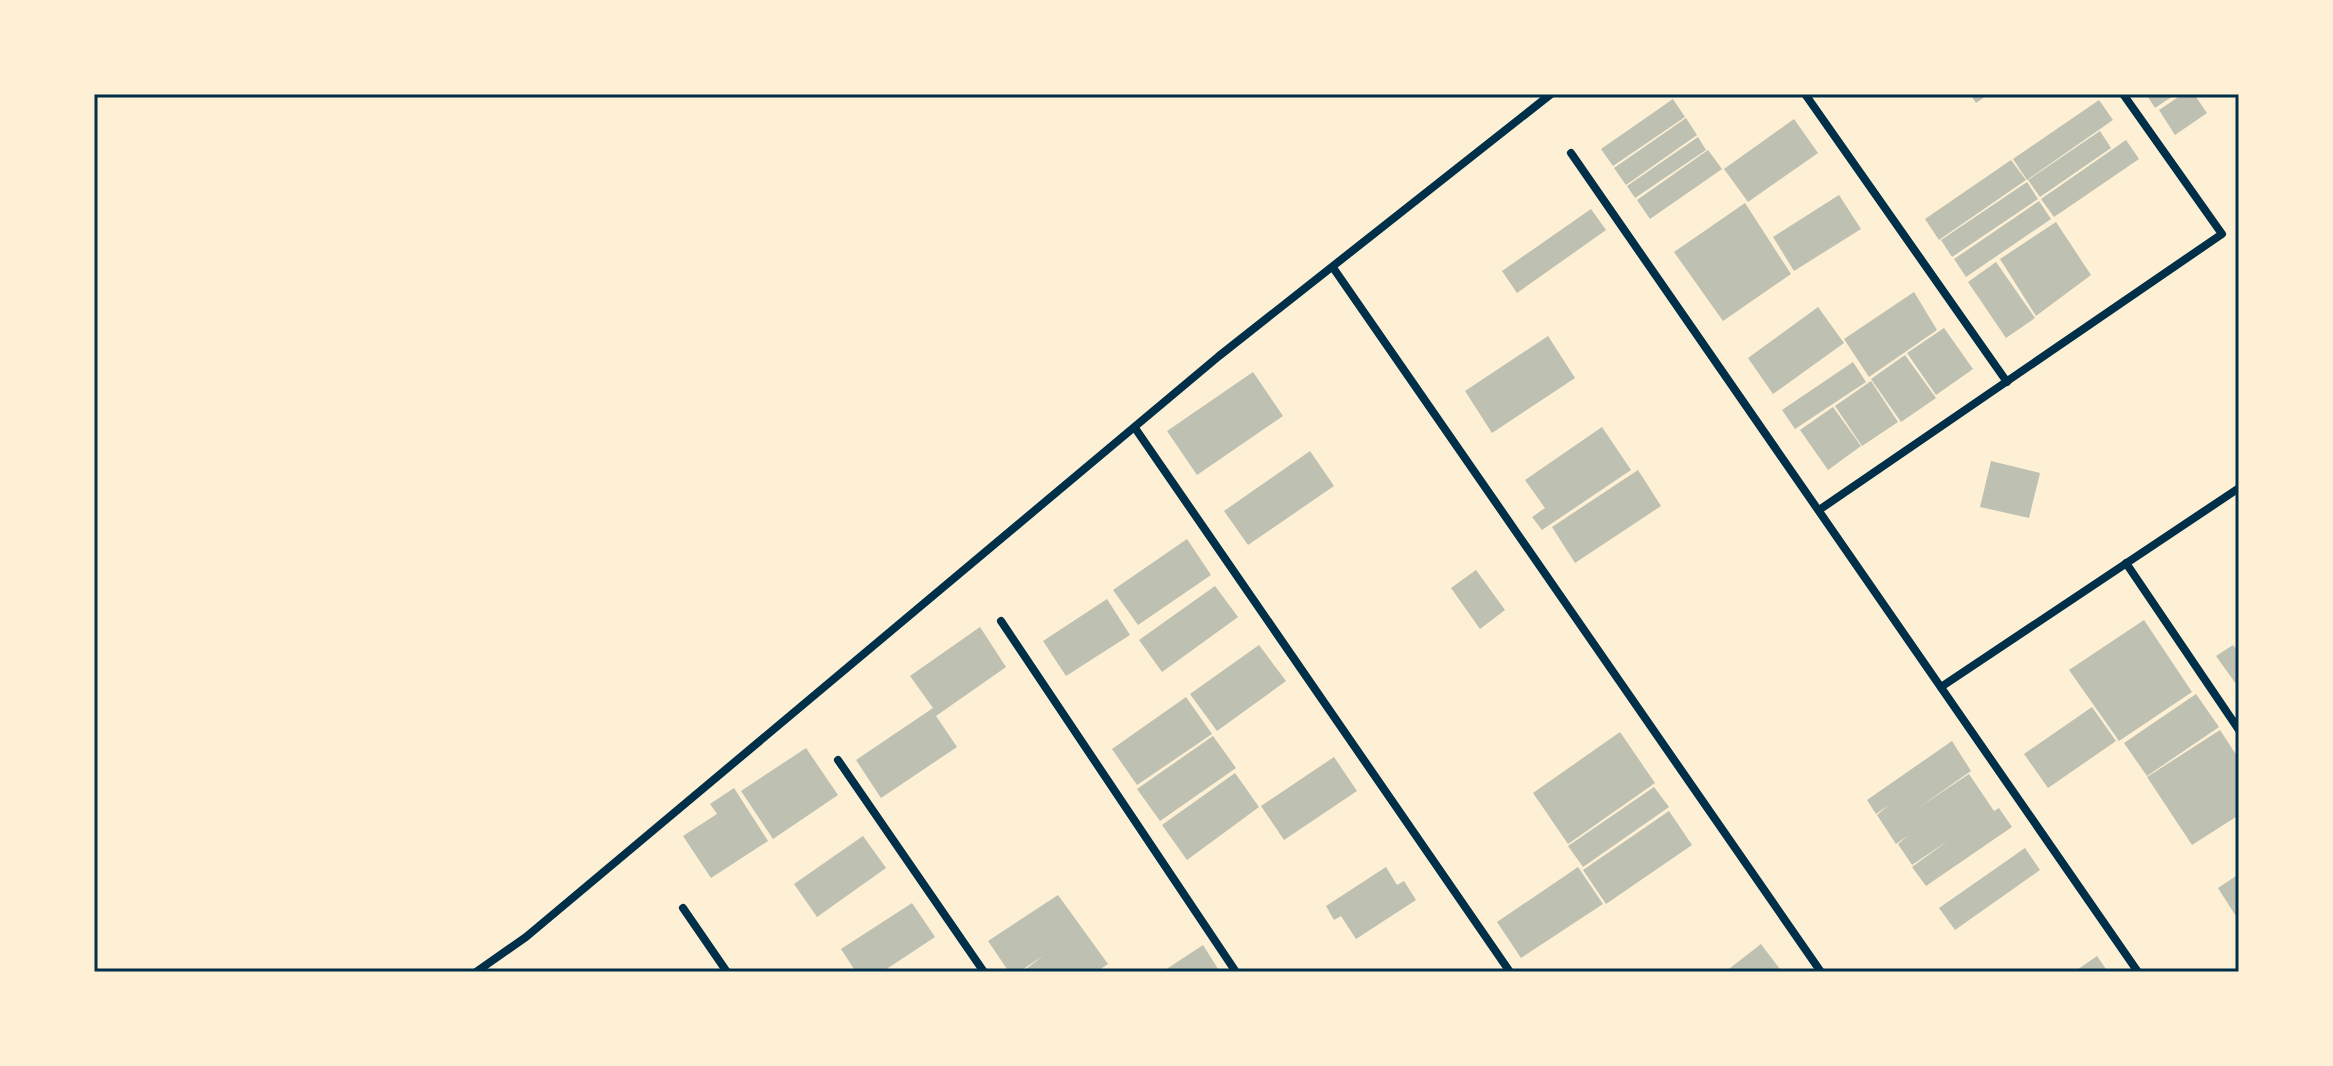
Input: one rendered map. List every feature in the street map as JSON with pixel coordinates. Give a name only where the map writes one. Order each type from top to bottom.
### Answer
[{"type":"street","points":[[476,972],[526,937],[1219,356],[1334,269],[1551,94]]},
{"type":"street","points":[[1805,94],[2007,382]]},
{"type":"street","points":[[1819,510],[2222,234],[2123,94]]},
{"type":"street","points":[[1571,153],[2138,972]]},
{"type":"street","points":[[1334,269],[1821,972]]},
{"type":"street","points":[[1135,428],[1510,972]]},
{"type":"street","points":[[1941,687],[2239,488]]},
{"type":"street","points":[[2126,563],[2239,730]]},
{"type":"street","points":[[1001,621],[1236,972]]},
{"type":"street","points":[[838,760],[984,972]]},
{"type":"street","points":[[683,908],[727,972]]},
{"type":"building","points":[[1970,94],[1989,94],[1976,103]]},
{"type":"building","points":[[2146,94],[2176,94],[2155,108]]},
{"type":"building","points":[[2183,94],[2194,94],[2207,113],[2175,135],[2159,110]]},
{"type":"building","points":[[1673,99],[1685,117],[1613,166],[1601,149]]},
{"type":"building","points":[[2099,100],[2113,120],[2027,180],[2013,159]]},
{"type":"building","points":[[1686,118],[1697,135],[1626,185],[1614,168]]},
{"type":"building","points":[[1794,119],[1818,153],[1748,202],[1724,169]]},
{"type":"building","points":[[2100,131],[2111,148],[2040,197],[2028,180]]},
{"type":"building","points":[[1698,137],[1706,150],[1635,198],[1627,186]]},
{"type":"building","points":[[2126,140],[2139,159],[2054,217],[2041,199]]},
{"type":"building","points":[[1708,150],[1722,169],[1650,219],[1637,200]]},
{"type":"building","points":[[2011,160],[2026,180],[1939,240],[1925,219]]},
{"type":"building","points":[[2027,182],[2038,199],[1952,257],[1941,240]]},
{"type":"building","points":[[1839,195],[1861,229],[1794,271],[1773,237]]},
{"type":"building","points":[[2039,201],[2051,219],[1966,277],[1954,259]]},
{"type":"building","points":[[1745,203],[1791,274],[1723,321],[1674,252]]},
{"type":"building","points":[[1591,209],[1606,230],[1517,293],[1502,271]]},
{"type":"building","points":[[2056,222],[2091,275],[2036,316],[2000,259]]},
{"type":"building","points":[[1996,262],[2035,318],[2006,338],[1968,282]]},
{"type":"building","points":[[1914,292],[1937,330],[1869,377],[1844,339]]},
{"type":"building","points":[[1818,307],[1844,343],[1773,394],[1748,358]]},
{"type":"building","points":[[1944,328],[1973,369],[1936,395],[1907,353]]},
{"type":"building","points":[[1548,336],[1575,378],[1492,433],[1465,391]]},
{"type":"building","points":[[1905,355],[1936,398],[1901,422],[1871,379]]},
{"type":"building","points":[[1853,362],[1866,382],[1795,429],[1782,410]]},
{"type":"building","points":[[1253,372],[1283,416],[1197,475],[1167,431]]},
{"type":"building","points":[[1871,381],[1898,422],[1862,446],[1835,406]]},
{"type":"building","points":[[1833,407],[1861,446],[1828,470],[1800,430]]},
{"type":"building","points":[[1602,427],[1631,470],[1542,530],[1532,517],[1545,508],[1525,480]]},
{"type":"building","points":[[1310,451],[1334,486],[1248,545],[1224,511]]},
{"type":"building","points":[[1991,461],[2040,473],[2029,518],[1980,507]]},
{"type":"building","points":[[1638,470],[1661,506],[1575,563],[1552,527]]},
{"type":"building","points":[[1187,539],[1211,575],[1138,625],[1113,590]]},
{"type":"building","points":[[1476,570],[1505,610],[1480,629],[1451,588]]},
{"type":"building","points":[[1215,586],[1238,617],[1162,672],[1139,640]]},
{"type":"building","points":[[1107,599],[1130,635],[1066,676],[1043,641]]},
{"type":"building","points":[[2144,620],[2192,692],[2119,741],[2069,670]]},
{"type":"building","points":[[980,627],[1006,667],[936,716],[957,747],[881,798],[856,760],[933,708],[910,676]]},
{"type":"building","points":[[1259,645],[1286,681],[1217,731],[1190,694]]},
{"type":"building","points":[[2233,645],[2239,653],[2236,684],[2216,656]]},
{"type":"building","points":[[2196,694],[2219,727],[2147,776],[2124,743]]},
{"type":"building","points":[[1186,697],[1212,734],[1137,785],[1112,749]]},
{"type":"building","points":[[2092,707],[2116,741],[2048,788],[2024,754]]},
{"type":"building","points":[[2220,730],[2239,759],[2239,815],[2192,845],[2147,777]]},
{"type":"building","points":[[1620,732],[1655,783],[1568,844],[1533,793]]},
{"type":"building","points":[[1213,736],[1236,768],[1160,821],[1137,789]]},
{"type":"building","points":[[1952,741],[1971,771],[1918,808],[1969,774],[1994,811],[1999,808],[2012,827],[1926,886],[1912,867],[1949,840],[1912,865],[1898,844],[1909,835],[1896,844],[1877,815],[1889,805],[1876,814],[1867,800]]},
{"type":"building","points":[[806,748],[838,795],[773,839],[741,791]]},
{"type":"building","points":[[1334,757],[1357,791],[1284,840],[1261,806]]},
{"type":"building","points":[[1235,773],[1259,807],[1187,860],[1162,825]]},
{"type":"building","points":[[1654,787],[1669,807],[1583,867],[1568,846]]},
{"type":"building","points":[[734,788],[768,841],[711,878],[683,836],[717,814],[710,804]]},
{"type":"building","points":[[1669,811],[1692,845],[1606,904],[1583,870]]},
{"type":"building","points":[[863,836],[886,868],[817,917],[794,884]]},
{"type":"building","points":[[2025,848],[2040,870],[1955,930],[1939,908]]},
{"type":"building","points":[[1386,867],[1397,885],[1404,881],[1416,900],[1356,939],[1341,916],[1334,920],[1326,906]]},
{"type":"building","points":[[1578,867],[1603,904],[1521,958],[1497,922]]},
{"type":"building","points":[[2239,874],[2239,921],[2218,888]]},
{"type":"building","points":[[1058,895],[1108,964],[1096,972],[1022,972],[1044,955],[1019,972],[1009,972],[988,941]]},
{"type":"building","points":[[912,903],[935,937],[882,972],[856,972],[841,949]]},
{"type":"building","points":[[1761,944],[1782,972],[1725,972]]},
{"type":"building","points":[[1203,945],[1220,972],[1162,972]]},
{"type":"building","points":[[2097,956],[2108,972],[2074,972]]}]
